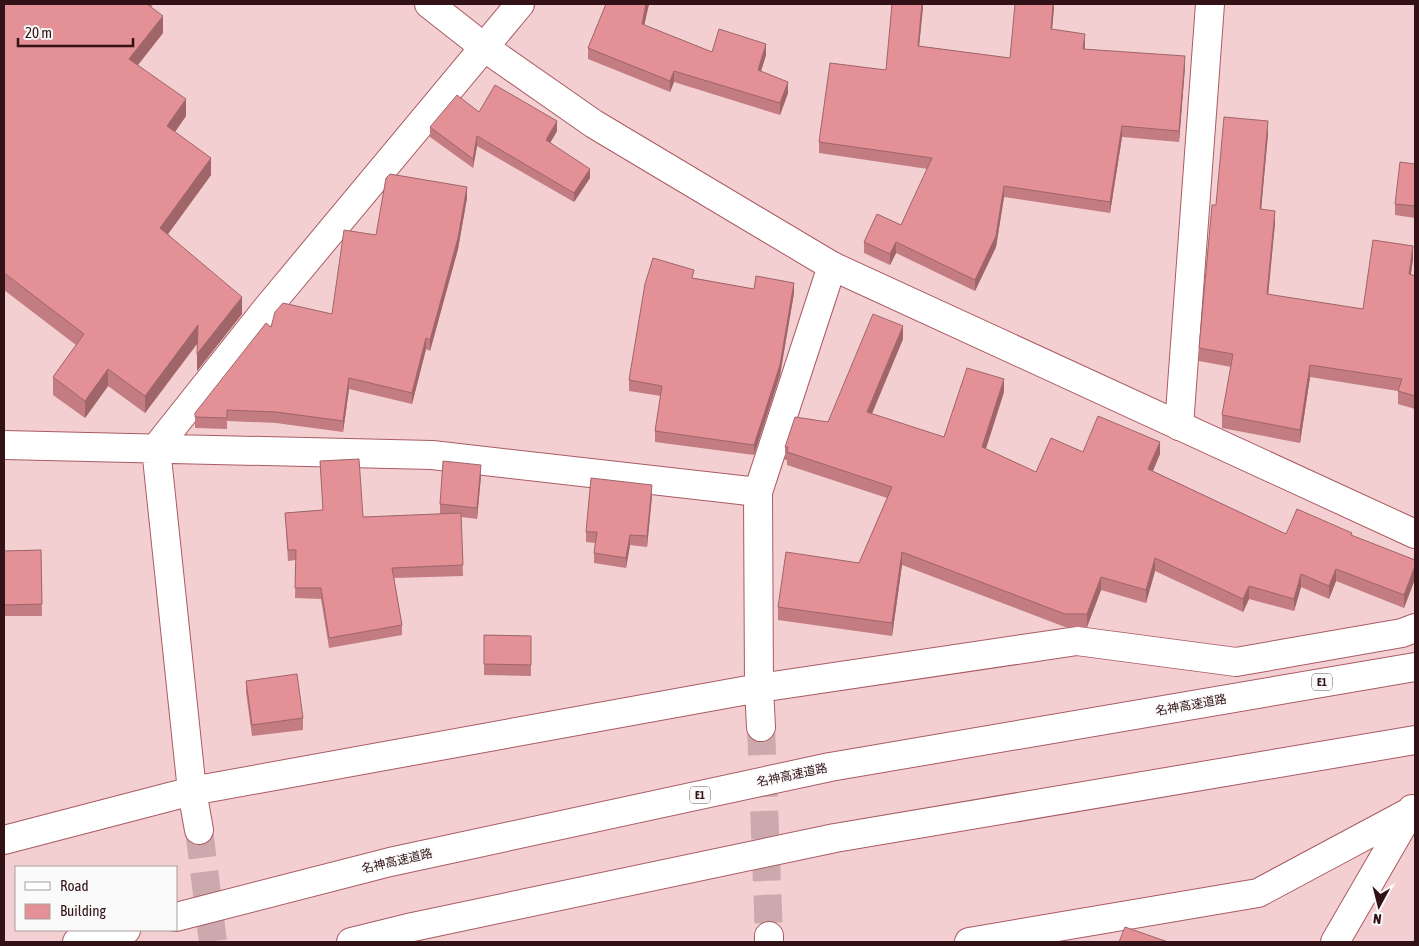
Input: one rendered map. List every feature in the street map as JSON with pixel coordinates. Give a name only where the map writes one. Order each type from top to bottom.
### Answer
[{"type":"main road","points":[[428,4],[485,48],[594,124],[832,266],[1415,534]]},
{"type":"main road","points":[[198,830],[192,792],[156,448],[268,307],[520,4]]},
{"type":"main road","points":[[1179,426],[1210,4]]},
{"type":"main road","points":[[762,727],[759,688],[758,492],[832,266]]},
{"type":"main road","points":[[4,445],[432,455],[758,492]]},
{"type":"main road","points":[[4,840],[192,792],[759,688],[1077,641],[1236,662],[1402,633],[1415,628]]},
{"type":"main road","name":"名神高速道路","points":[[178,916],[390,862],[830,766],[1415,666]]},
{"type":"main road","points":[[350,942],[835,838],[1415,740]]},
{"type":"main road","points":[[969,942],[1258,893],[1414,807]]},
{"type":"main road","points":[[1335,942],[1414,807]]},
{"type":"main road","points":[[77,942],[122,931]]},
{"type":"building","points":[[4,4],[147,4],[163,16],[129,59],[186,99],[167,126],[211,158],[160,228],[242,297],[197,354],[198,325],[145,396],[108,369],[85,401],[53,377],[84,334],[4,273]]},
{"type":"building","points":[[606,4],[646,4],[642,24],[712,52],[719,29],[766,44],[758,70],[788,82],[780,103],[674,71],[670,81],[588,48]]},
{"type":"building","points":[[892,4],[922,4],[918,46],[1010,58],[1015,4],[1053,4],[1051,29],[1085,34],[1083,49],[1185,56],[1179,131],[1122,126],[1110,202],[1004,186],[996,236],[975,280],[896,242],[890,254],[864,242],[877,214],[901,225],[932,158],[819,142],[830,63],[886,70]]},
{"type":"building","points":[[495,85],[557,121],[546,140],[590,169],[574,193],[477,136],[473,159],[430,127],[457,95],[479,112]]},
{"type":"building","points":[[1224,117],[1268,121],[1260,209],[1275,211],[1267,294],[1363,309],[1373,240],[1413,246],[1409,274],[1415,276],[1415,396],[1398,391],[1402,379],[1310,365],[1300,430],[1222,415],[1233,354],[1199,348],[1212,205],[1216,205]]},
{"type":"building","points":[[1400,162],[1415,164],[1415,206],[1395,204]]},
{"type":"building","points":[[390,174],[467,187],[458,238],[430,340],[426,338],[412,393],[349,378],[343,421],[276,412],[227,410],[227,418],[195,417],[195,413],[266,323],[271,327],[275,312],[283,303],[332,314],[344,230],[376,235],[386,178]]},
{"type":"building","points":[[653,258],[694,270],[692,278],[754,289],[756,276],[794,283],[780,365],[754,445],[655,431],[662,386],[629,380],[645,284]]},
{"type":"building","points":[[873,314],[903,326],[867,412],[944,437],[967,368],[1004,379],[982,447],[1036,472],[1051,438],[1083,452],[1098,416],[1160,442],[1148,469],[1286,534],[1297,509],[1352,533],[1351,535],[1415,560],[1415,566],[1404,595],[1336,569],[1329,586],[1301,574],[1294,599],[1249,586],[1243,599],[1155,558],[1146,590],[1101,577],[1087,614],[1065,614],[902,552],[892,623],[778,607],[786,552],[859,563],[892,487],[787,452],[788,447],[785,447],[795,417],[828,422]]},
{"type":"building","points":[[359,459],[363,517],[461,513],[463,565],[392,568],[402,625],[329,638],[321,588],[295,588],[296,550],[288,550],[285,513],[323,510],[320,461]]},
{"type":"building","points":[[443,461],[481,465],[477,508],[440,504]]},
{"type":"building","points":[[591,478],[652,485],[647,536],[630,535],[626,558],[594,553],[597,532],[586,532]]},
{"type":"building","points":[[41,550],[42,604],[4,605],[4,551]]},
{"type":"building","points":[[484,635],[531,636],[531,665],[484,664]]},
{"type":"building","points":[[297,674],[303,718],[252,725],[246,681]]},
{"type":"building","points":[[1125,927],[1168,942],[1119,942]]},
{"type":"tunnel","points":[[761,727],[769,936]]},
{"type":"tunnel","points":[[199,830],[213,942]]}]
